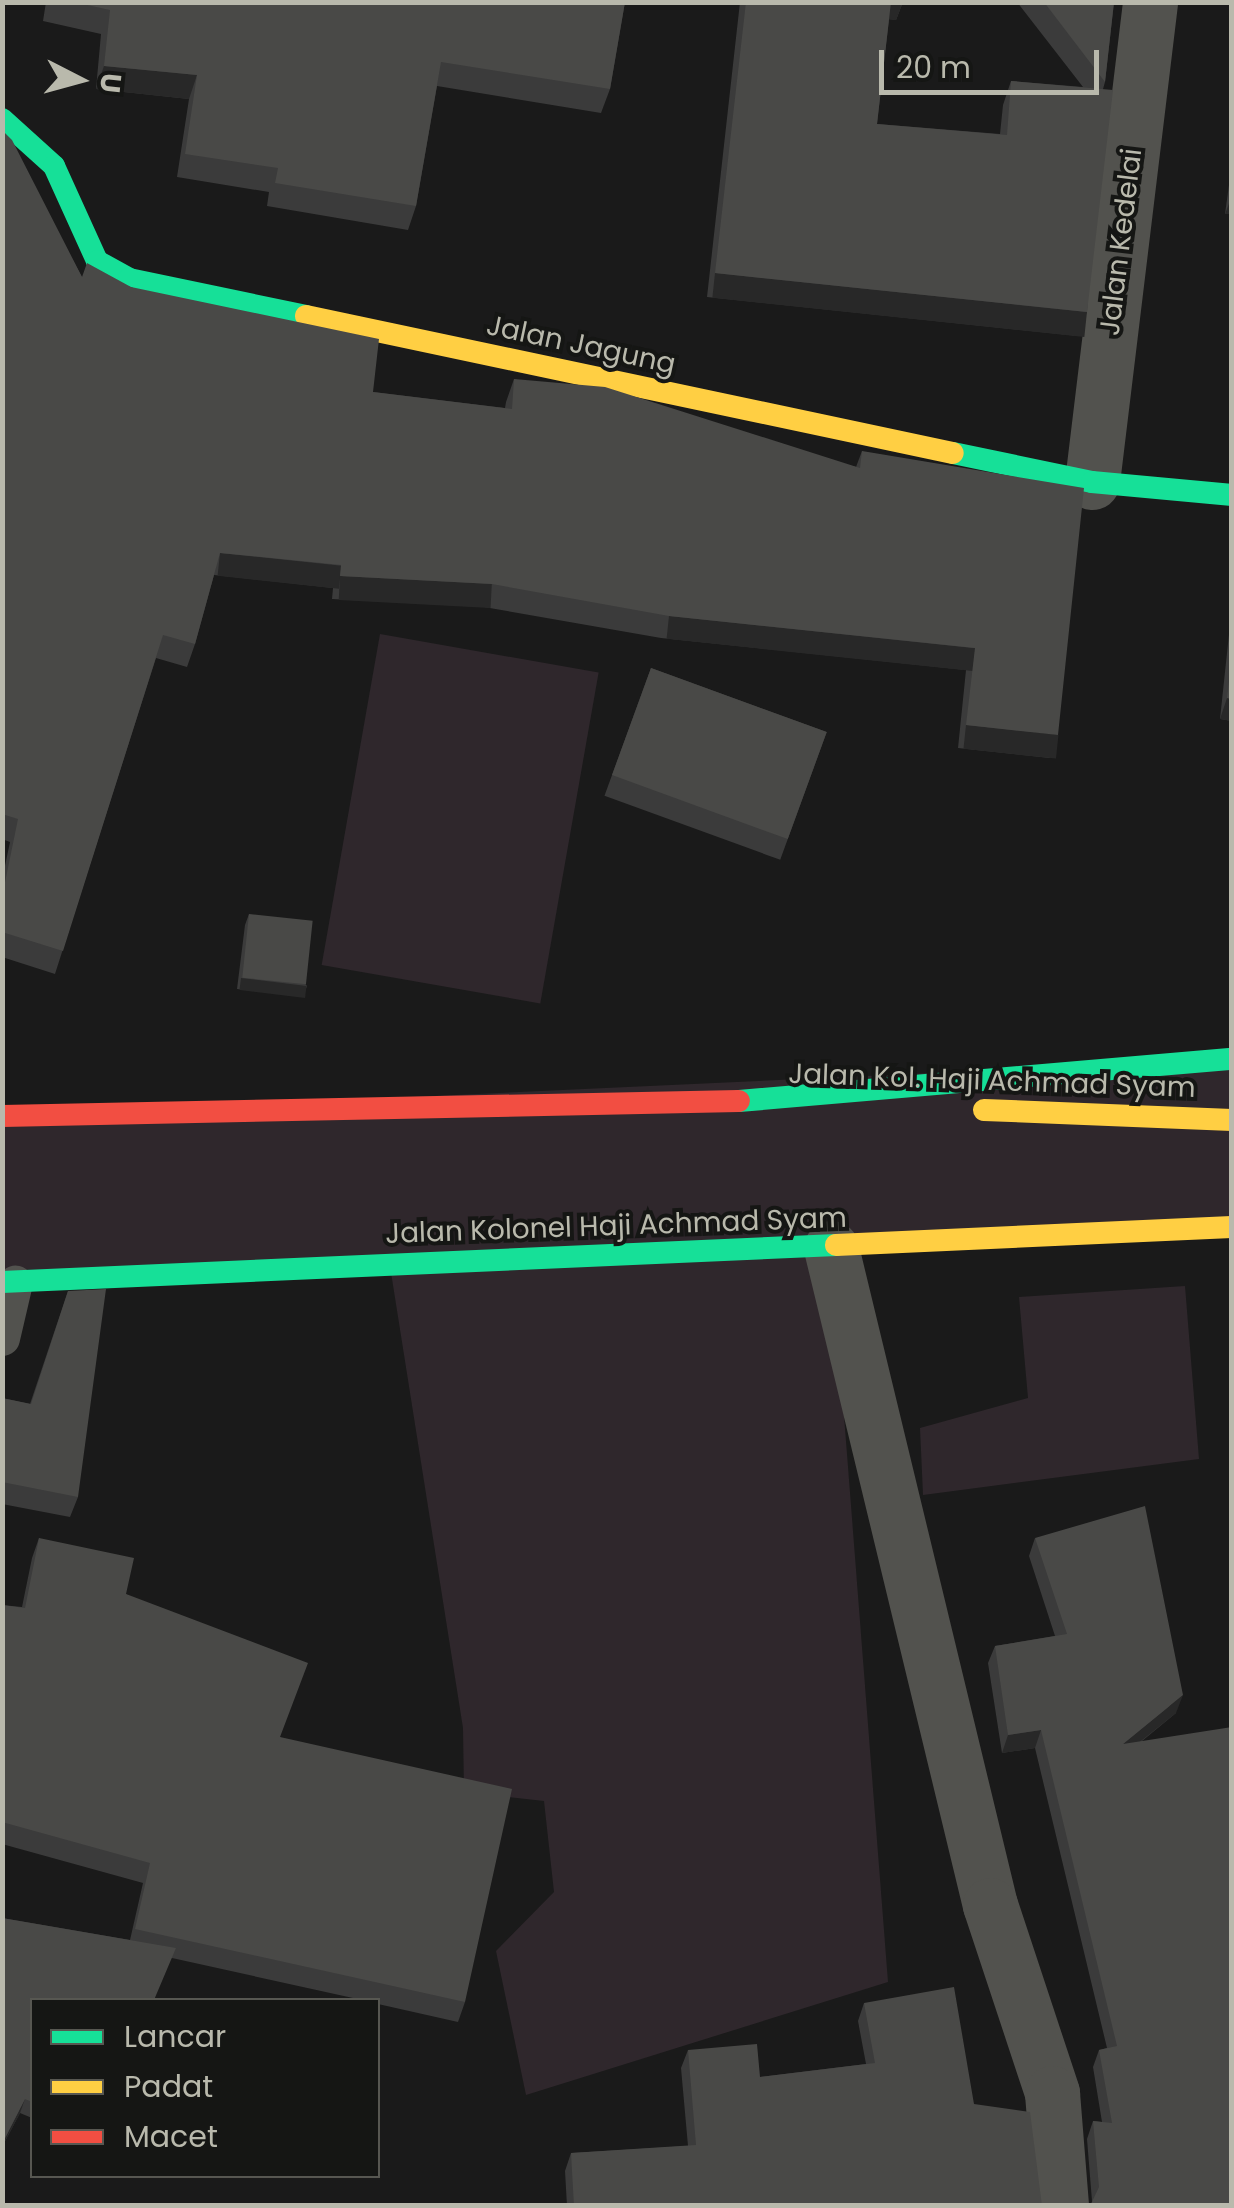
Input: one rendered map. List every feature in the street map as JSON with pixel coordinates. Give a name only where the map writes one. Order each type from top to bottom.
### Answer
[{"type":"main road","name":"Jalan Jagung","points":[[2,119],[54,166],[77,233],[97,261],[130,279],[1092,482],[1232,495]]},
{"type":"main road","points":[[2,1116],[751,1101],[1232,1060]]},
{"type":"main road","name":"Jalan Kol. Haji Achmad Syam","points":[[751,1101],[1232,1120]]},
{"type":"main road","name":"Jalan Kolonel Haji Achmad Syam","points":[[9,1282],[1232,1227]]},
{"type":"street","name":"Jalan Kedelai","points":[[1092,482],[1150,2]]},
{"type":"street","points":[[831,1248],[990,1905],[1052,2092],[1062,2206]]},
{"type":"lane","points":[[2,1338],[9,1282]]},
{"type":"shaded area","points":[[380,634],[599,673],[540,1003],[322,965]]},
{"type":"shaded area","points":[[1231,1059],[1231,1227],[831,1248],[888,1982],[526,2095],[496,1951],[554,1892],[544,1801],[464,1792],[463,1728],[390,1266],[3,1282],[2,1116]]},
{"type":"shaded area","points":[[1185,1286],[1199,1459],[923,1495],[920,1428],[1028,1398],[1019,1297]]},
{"type":"building","points":[[74,2],[625,2],[610,89],[441,62],[416,206],[275,183],[278,168],[185,154],[197,75],[104,66],[110,10]]},
{"type":"building","points":[[746,2],[891,2],[877,124],[1007,135],[1011,81],[1113,90],[1087,312],[715,273]]},
{"type":"building","points":[[1044,2],[1114,2],[1105,82]]},
{"type":"building","points":[[2,130],[12,140],[82,277],[87,263],[131,287],[379,339],[373,392],[512,409],[514,379],[605,387],[860,468],[862,451],[1084,488],[1058,735],[966,725],[975,648],[669,616],[492,584],[340,576],[341,565],[220,553],[195,644],[163,635],[63,951],[2,932],[2,897],[18,819],[2,814]]},
{"type":"building","points":[[1232,657],[1232,699],[1227,698]]},
{"type":"building","points":[[651,668],[827,732],[788,839],[612,775]]},
{"type":"building","points":[[249,914],[313,921],[306,984],[242,978]]},
{"type":"building","points":[[106,1289],[78,1497],[2,1482],[2,1398],[31,1404],[68,1291]]},
{"type":"building","points":[[1145,1506],[1183,1695],[1123,1744],[1232,1727],[1232,2206],[1090,2206],[1099,2187],[1093,2121],[1112,2123],[1099,2050],[1117,2046],[1041,1730],[1008,1735],[995,1646],[1067,1634],[1035,1538]]},
{"type":"building","points":[[39,1538],[134,1558],[126,1594],[308,1663],[280,1737],[512,1789],[465,2002],[135,1929],[150,1863],[2,1822],[2,1605],[25,1608]]},
{"type":"building","points":[[2,1918],[176,1948],[155,1998],[30,1998],[30,2101],[25,2099],[2,2144]]},
{"type":"building","points":[[954,1987],[974,2104],[1030,2112],[1042,2206],[574,2206],[571,2153],[696,2145],[688,2050],[757,2044],[760,2077],[875,2063],[864,2003]]},
{"type":"traffic: fast","points":[[2,119],[54,166],[97,261],[129,279],[306,316]]},
{"type":"traffic: fast","points":[[953,453],[1092,482],[1232,495]]},
{"type":"traffic: fast","points":[[739,1101],[1232,1059]]},
{"type":"traffic: fast","points":[[2,1282],[836,1245]]},
{"type":"traffic: slow","points":[[306,316],[953,453]]},
{"type":"traffic: slow","points":[[984,1110],[1232,1120]]},
{"type":"traffic: slow","points":[[836,1245],[1232,1227]]},
{"type":"traffic: jam","points":[[2,1116],[739,1101]]}]
